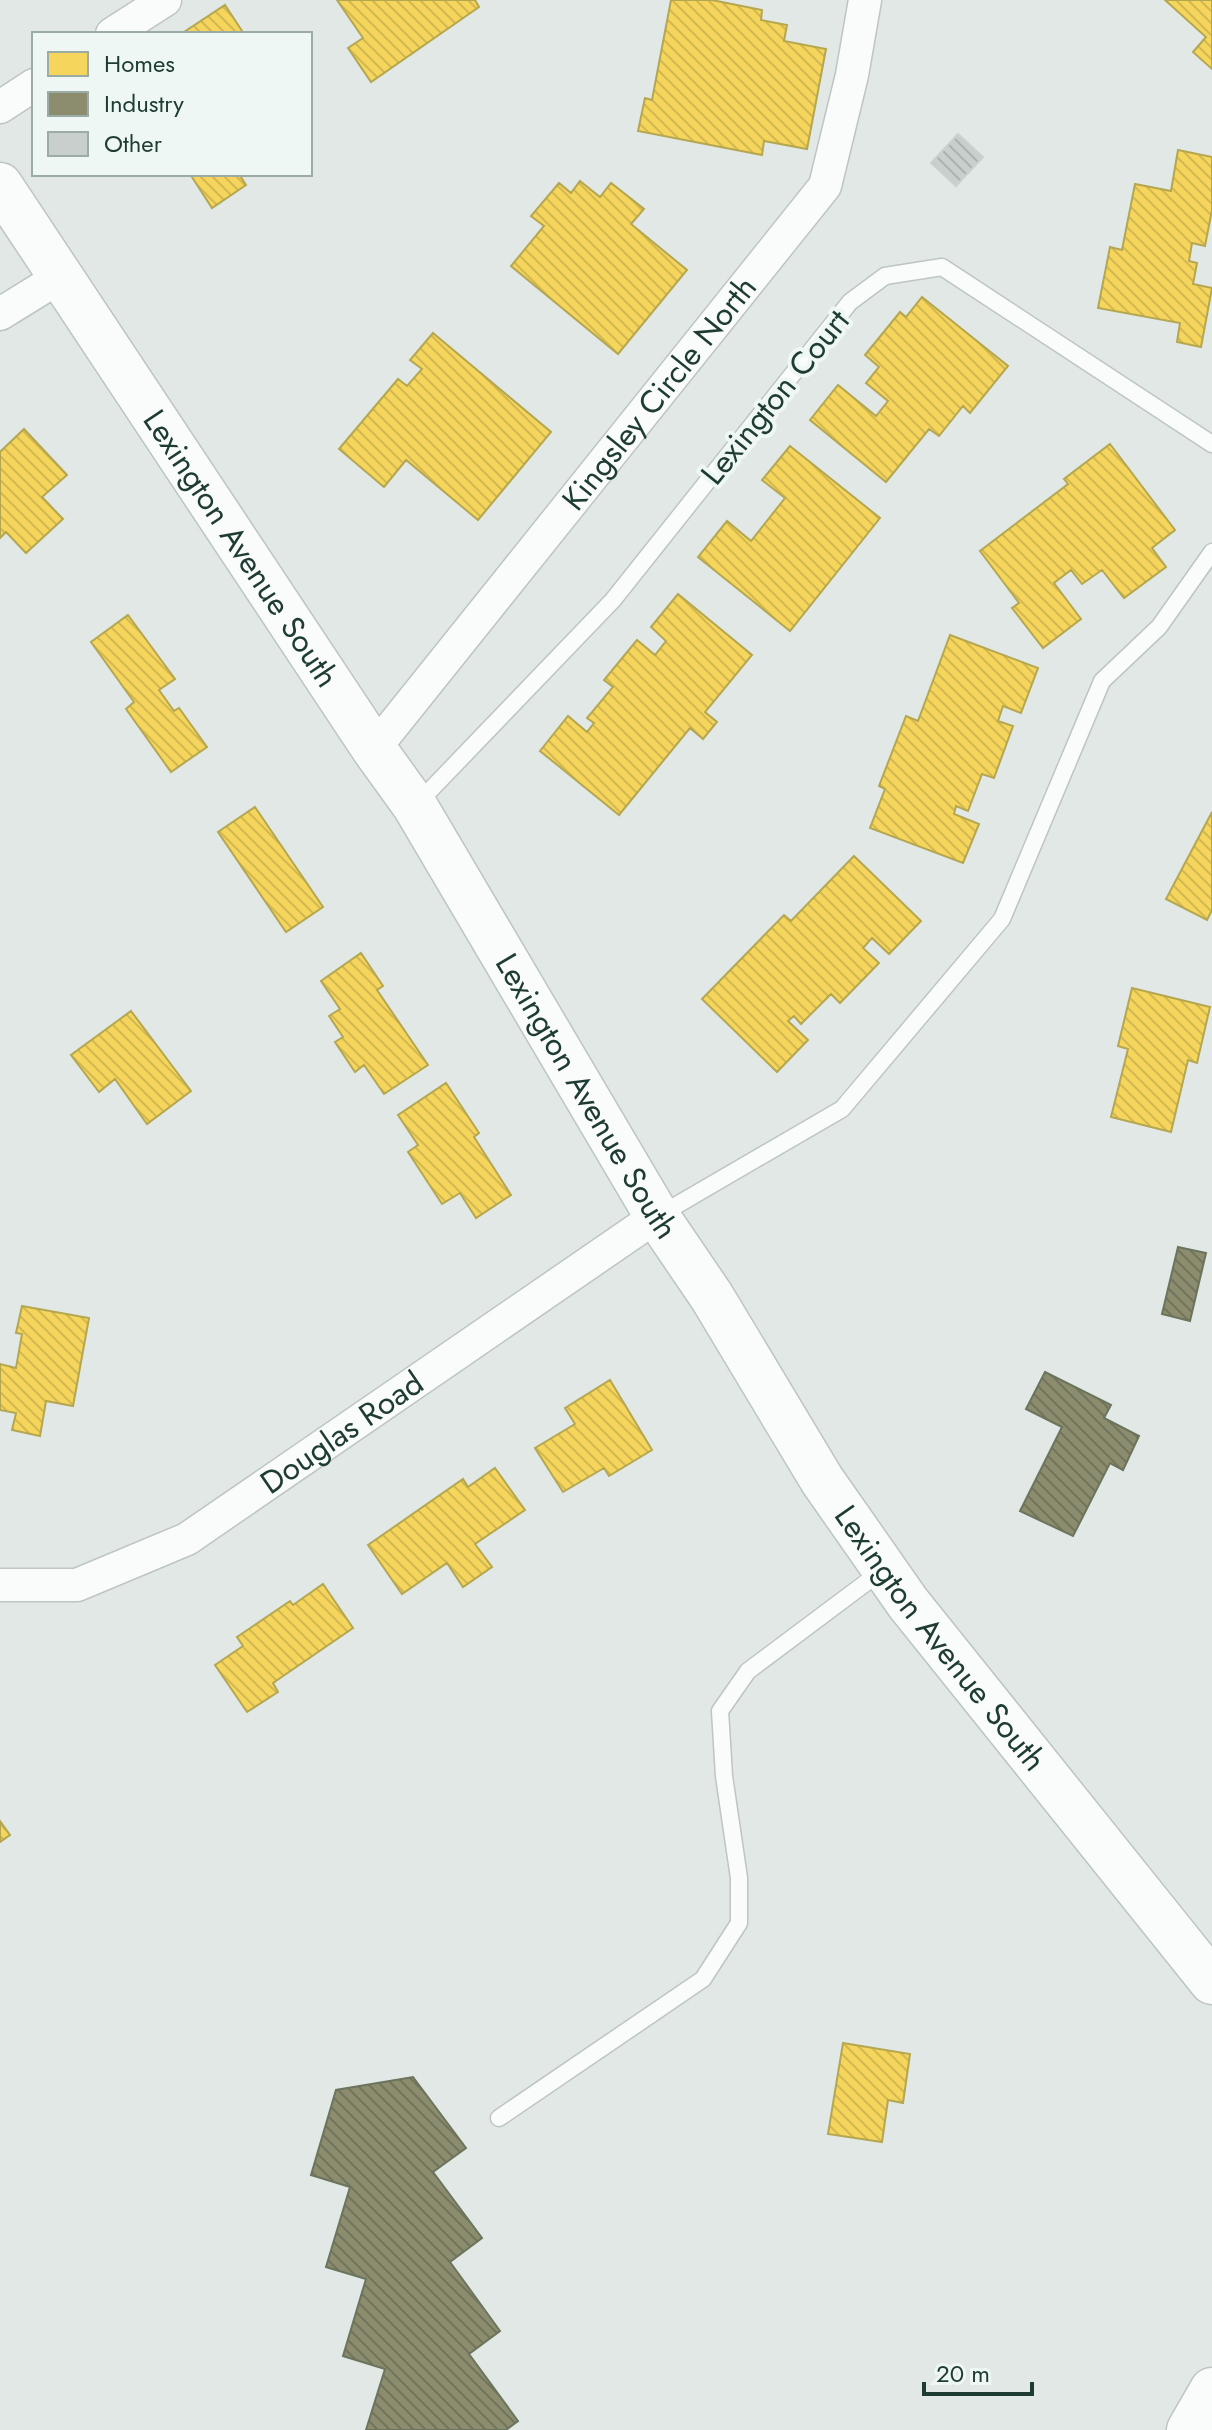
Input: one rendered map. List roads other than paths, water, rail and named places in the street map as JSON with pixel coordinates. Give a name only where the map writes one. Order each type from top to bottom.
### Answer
[{"type":"street","points":[[115,32],[165,0]]},
{"type":"street","name":"Kingsley Circle North","points":[[374,749],[825,186],[852,75],[865,0]]},
{"type":"street","points":[[0,107],[32,86]]},
{"type":"street","name":"Lexington Avenue South","points":[[0,185],[374,749],[415,806],[657,1216],[712,1297],[822,1480],[918,1615],[1212,1982]]},
{"type":"street","points":[[0,314],[60,277]]},
{"type":"street","name":"Douglas Road","points":[[0,1585],[77,1585],[187,1539],[657,1216]]},
{"type":"street","points":[[1189,2430],[1212,2390]]},
{"type":"lane","name":"Lexington Court","points":[[415,806],[613,600],[850,302],[885,276],[942,267],[1212,444]]},
{"type":"lane","points":[[657,1216],[842,1109],[992,931],[1002,919],[1102,681],[1159,627],[1212,552]]},
{"type":"lane","points":[[499,2118],[703,1979],[739,1923],[739,1878],[724,1776],[720,1711],[748,1671],[884,1569]]}]
